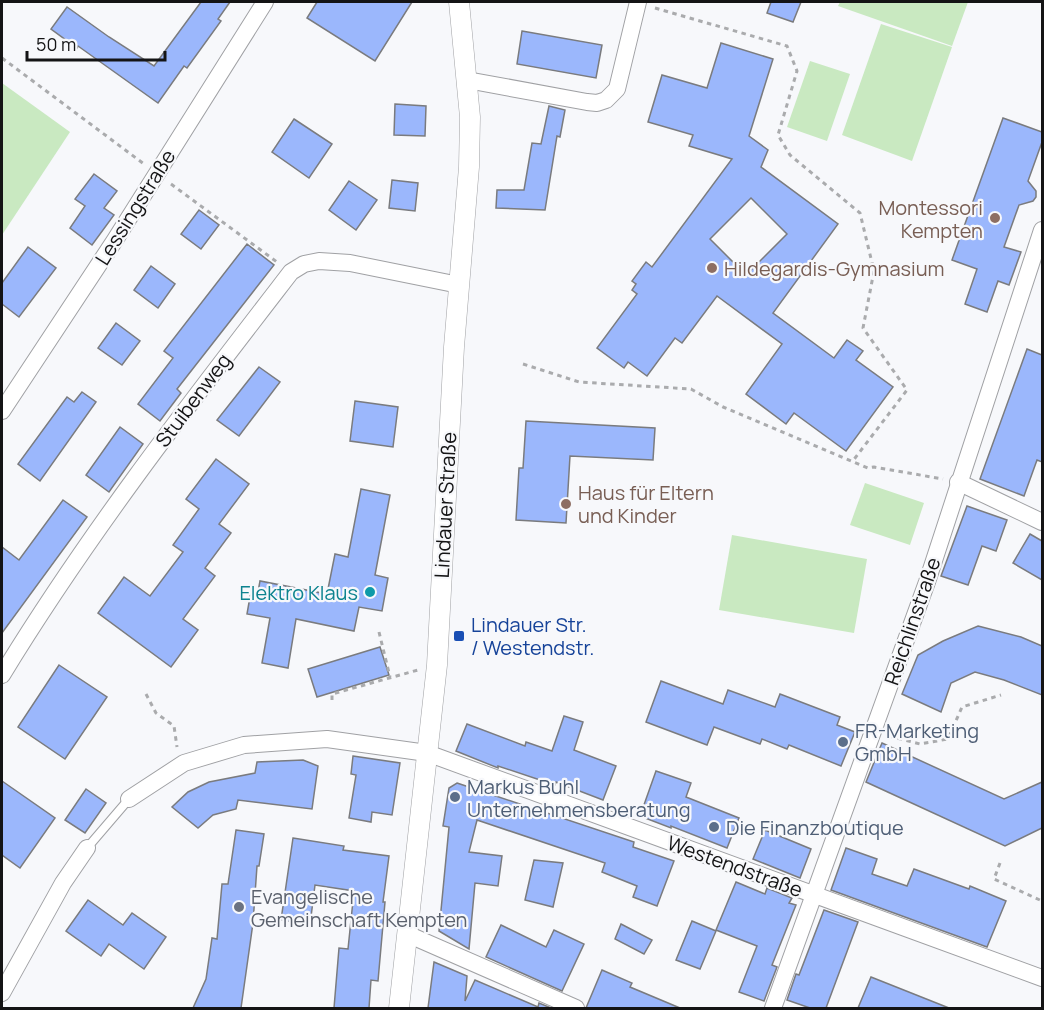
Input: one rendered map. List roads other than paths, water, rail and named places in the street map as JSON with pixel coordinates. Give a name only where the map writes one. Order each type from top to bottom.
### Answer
[{"type":"street","name":"Lessingstraße","points":[[2,411],[115,240],[265,2]]},
{"type":"street","name":"Lindauer Straße","points":[[399,1008],[437,665],[453,359],[469,167],[470,117],[459,2]]},
{"type":"street","points":[[467,80],[587,102],[597,103],[606,100],[617,89],[638,2]]},
{"type":"street","name":"Reichlinstraße","points":[[775,1008],[927,582],[958,482],[1042,234]]},
{"type":"street","name":"Stuibenweg","points":[[2,675],[104,520],[291,272],[304,264],[319,261],[350,263],[459,285]]},
{"type":"street","points":[[958,482],[1042,522]]},
{"type":"street","name":"Westendstraße","points":[[129,799],[184,763],[244,745],[327,739],[427,753],[1042,978]]},
{"type":"street","points":[[2,993],[63,883],[87,848]]},
{"type":"street","points":[[407,934],[576,1008]]},
{"type":"lane","points":[[87,848],[129,799]]},
{"type":"place","name":"Montessori Kempten","points":[[995,218]]},
{"type":"place","name":"Hildegardis-Gymnasium","points":[[712,268]]},
{"type":"place","name":"Haus für Eltern und Kinder","points":[[566,504]]},
{"type":"place","name":"Elektro Klaus","points":[[370,592]]},
{"type":"place","name":"Lindauer Str. / Westendstr.","points":[[459,636]]},
{"type":"place","name":"FR-Marketing GmbH","points":[[843,742]]},
{"type":"place","name":"Markus Buhl Unternehmensberatung","points":[[455,797]]},
{"type":"place","name":"Die Finanzboutique","points":[[714,827]]},
{"type":"place","name":"Evangelische Gemeinschaft Kempten","points":[[239,907]]}]
